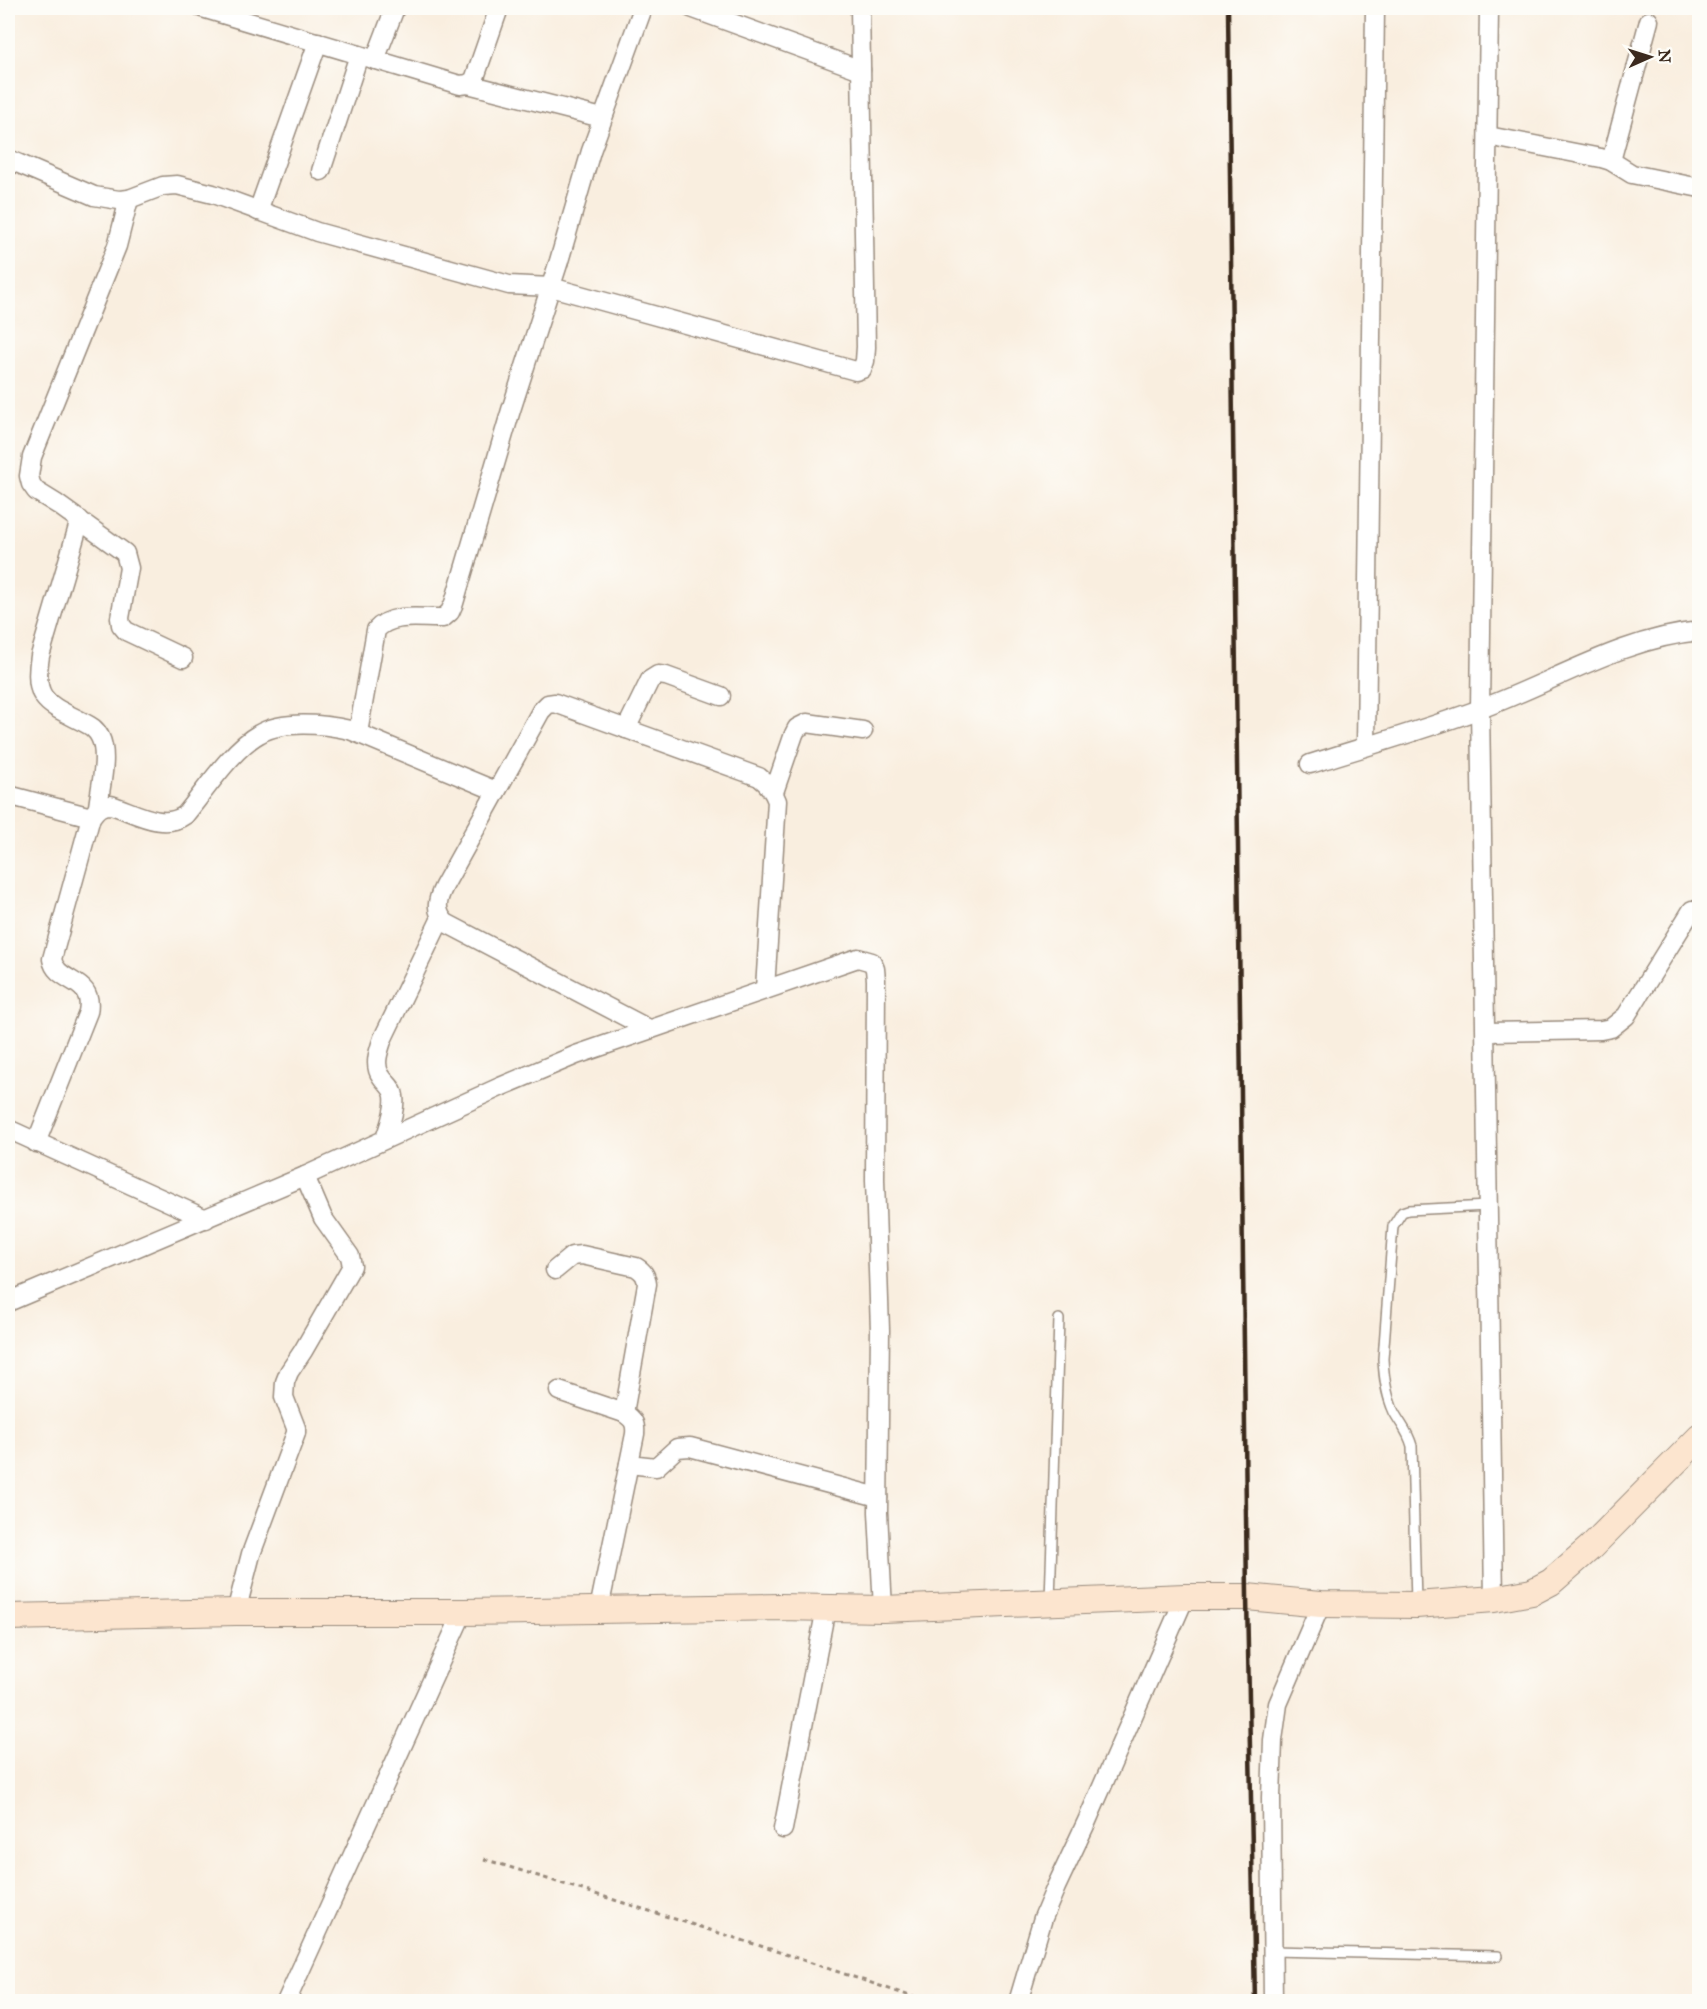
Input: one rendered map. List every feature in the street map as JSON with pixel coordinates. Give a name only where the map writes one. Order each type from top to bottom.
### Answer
[{"type":"main road","points":[[8,1617],[236,1612],[883,1609],[1185,1597],[1247,1598],[1321,1604],[1416,1605],[1494,1599],[1532,1592],[1551,1582],[1695,1450]]},
{"type":"street","points":[[202,8],[450,83],[468,84],[602,118]]},
{"type":"street","points":[[321,171],[367,57],[395,8]]},
{"type":"street","points":[[468,84],[474,80],[480,67],[499,8]]},
{"type":"street","points":[[358,733],[376,630],[383,623],[392,619],[443,618],[450,612],[591,151],[643,8]]},
{"type":"street","points":[[691,8],[861,70]]},
{"type":"street","points":[[8,159],[94,196],[119,200],[129,199],[163,186],[177,186],[213,194],[317,232],[509,285],[550,287],[820,362],[856,370],[862,369],[866,347],[860,8]]},
{"type":"street","points":[[1366,746],[1375,8]]},
{"type":"street","points":[[1489,8],[1480,709],[1494,1599]]},
{"type":"street","points":[[1611,161],[1649,21]]},
{"type":"street","points":[[258,211],[318,42]]},
{"type":"street","points":[[1488,135],[1611,161],[1632,174],[1700,188]]},
{"type":"street","points":[[129,199],[117,246],[32,457],[31,484],[36,491],[121,549],[128,559],[129,568],[120,618],[121,625],[126,631],[183,658]]},
{"type":"street","points":[[36,1143],[90,1002],[84,989],[59,971],[52,964],[52,959],[94,812],[104,752],[95,728],[50,705],[41,692],[36,678],[40,656],[80,520]]},
{"type":"street","points":[[1310,764],[1480,709],[1626,649],[1653,640],[1700,631]]},
{"type":"street","points":[[626,729],[650,680],[654,677],[666,676],[721,696]]},
{"type":"street","points":[[649,1029],[446,923],[437,910],[438,898],[541,711],[548,704],[555,703],[759,777],[774,792],[777,801],[765,989]]},
{"type":"street","points":[[774,792],[794,734],[802,724],[863,731]]},
{"type":"street","points":[[8,795],[94,812],[104,805],[111,805],[161,822],[177,821],[185,815],[236,752],[259,733],[282,726],[310,725],[334,726],[358,733],[496,791]]},
{"type":"street","points":[[1486,1032],[1611,1028],[1626,1016],[1692,910]]},
{"type":"street","points":[[385,1139],[394,1106],[394,1097],[393,1092],[380,1076],[377,1058],[383,1038],[441,918]]},
{"type":"street","points":[[8,1302],[305,1176],[576,1055],[858,958],[872,962],[875,969],[877,1009],[876,1179],[880,1330],[878,1497],[883,1609]]},
{"type":"street","points":[[8,1129],[206,1219]]},
{"type":"street","points":[[236,1612],[250,1554],[296,1433],[284,1397],[285,1382],[352,1266],[350,1256],[323,1218],[305,1176]]},
{"type":"street","points":[[555,1270],[563,1261],[572,1256],[582,1255],[636,1268],[643,1271],[646,1276],[647,1284],[624,1413]]},
{"type":"street","points":[[559,1391],[624,1413],[636,1424],[599,1609]]},
{"type":"street","points":[[629,1464],[656,1467],[678,1448],[690,1447],[878,1497]]},
{"type":"street","points":[[1018,2001],[1043,1918],[1185,1597]]},
{"type":"street","points":[[1273,2001],[1271,1798],[1275,1720],[1278,1704],[1321,1604]]},
{"type":"street","points":[[783,1829],[826,1608]]},
{"type":"street","points":[[286,2001],[463,1612]]},
{"type":"lane","points":[[1416,1605],[1412,1446],[1407,1430],[1395,1414],[1384,1377],[1383,1359],[1393,1226],[1402,1212],[1408,1210],[1488,1206]]},
{"type":"lane","points":[[1050,1601],[1059,1319]]},
{"type":"lane","points":[[1272,1951],[1498,1956]]},
{"type":"path","points":[[484,1859],[928,2001]]},
{"type":"railway","points":[[1228,8],[1247,1597],[1255,2002]]}]
